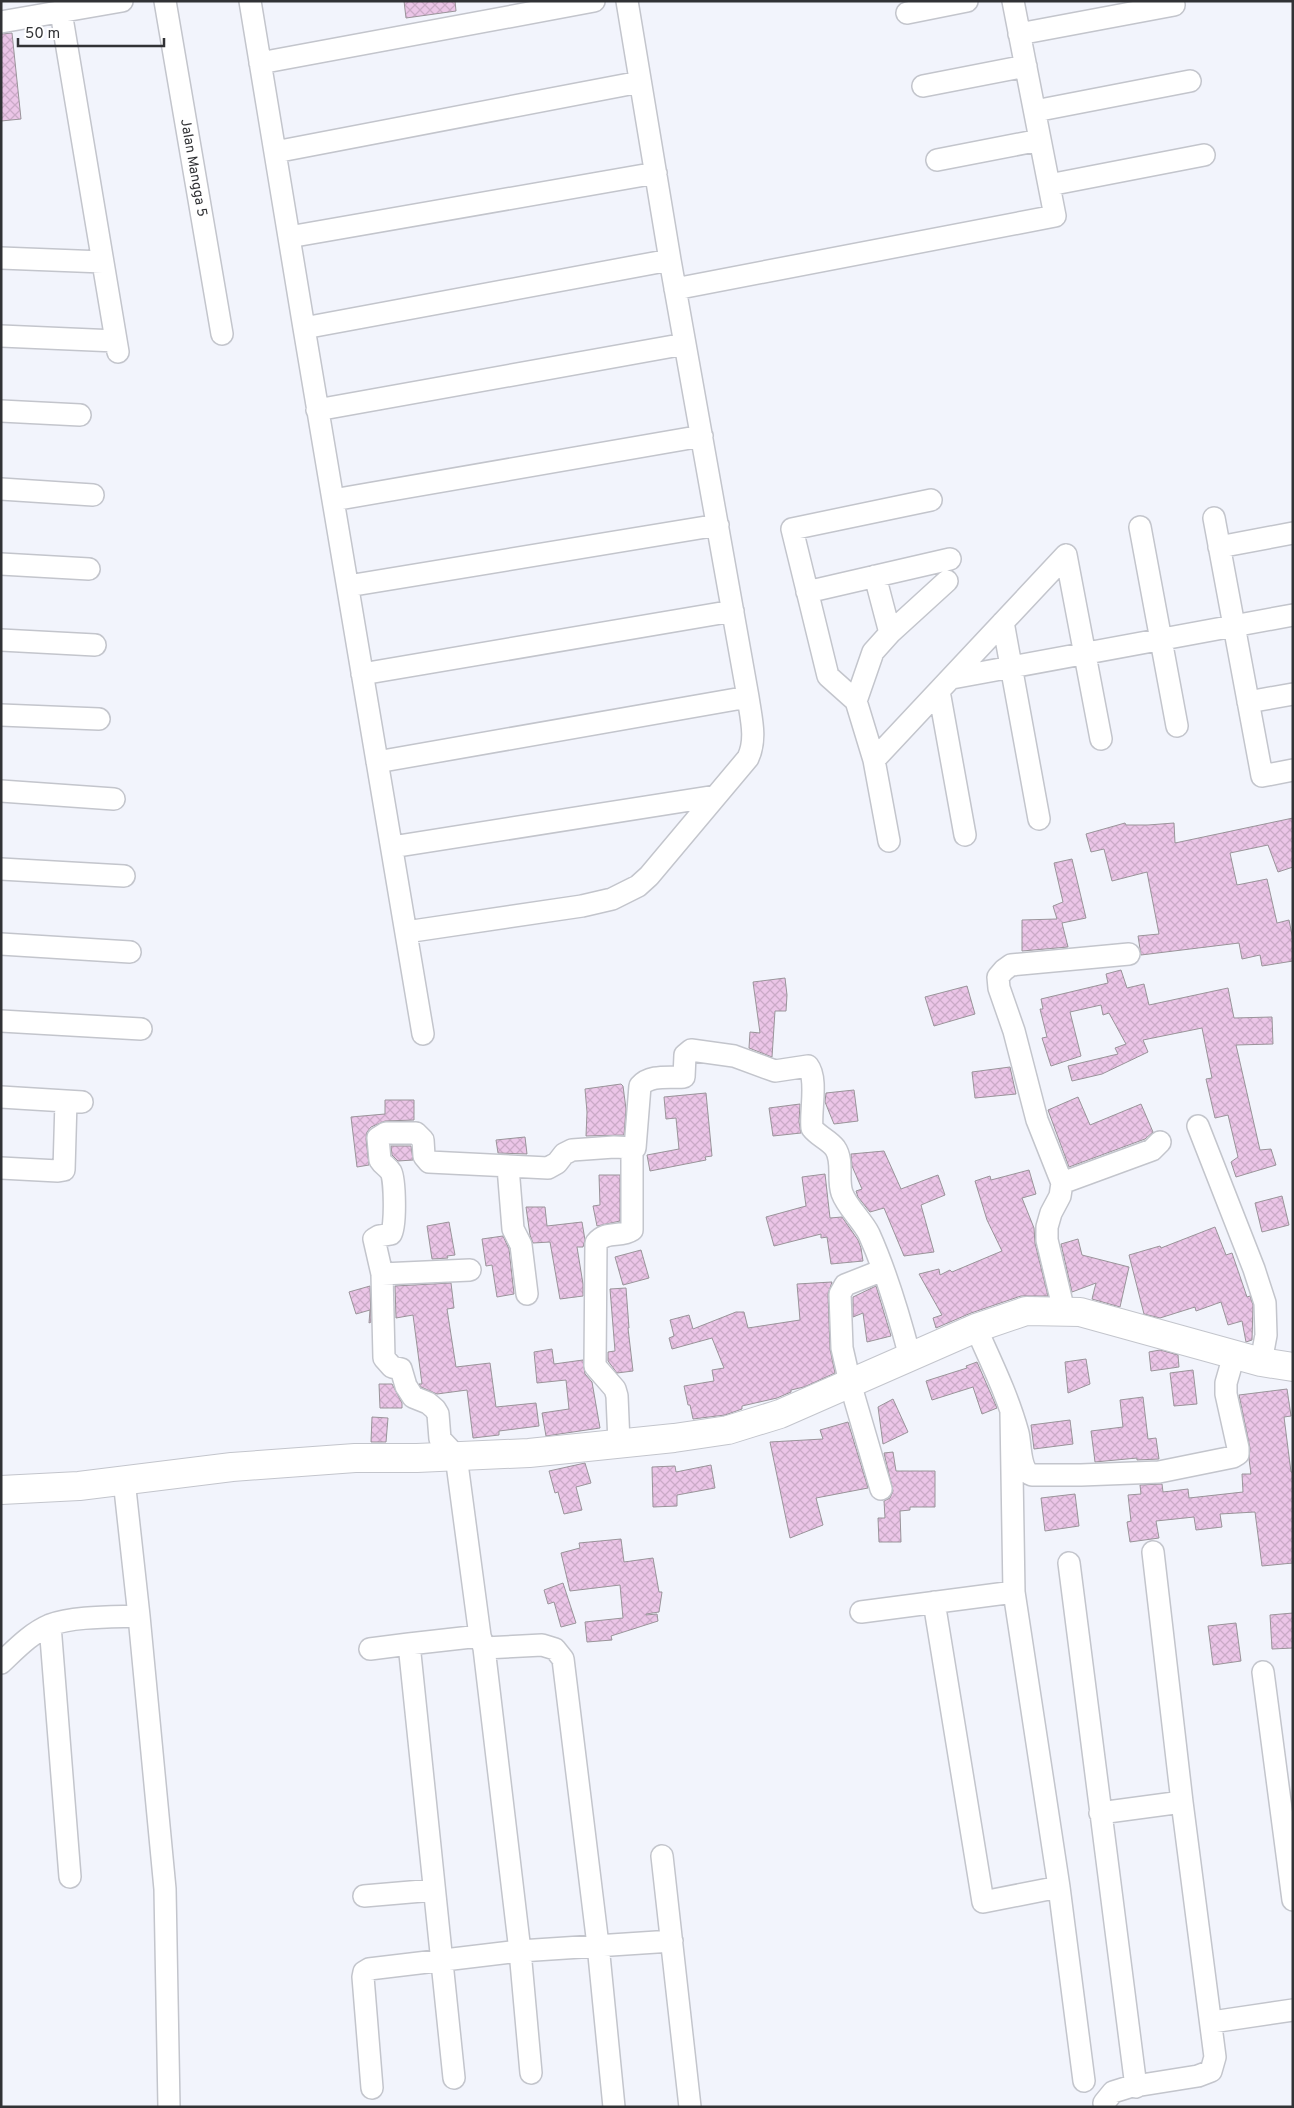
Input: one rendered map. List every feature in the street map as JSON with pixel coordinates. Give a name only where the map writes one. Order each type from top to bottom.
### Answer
[{"type":"street","points":[[1,22],[122,1]]},
{"type":"street","name":"Jalan Mangga 5","points":[[164,1],[222,334]]},
{"type":"street","points":[[250,1],[423,1034]]},
{"type":"street","points":[[260,63],[594,1]]},
{"type":"street","points":[[406,932],[582,906],[612,899],[627,893],[649,876],[748,758],[752,749],[753,737],[748,698],[675,289],[627,1]]},
{"type":"street","points":[[907,13],[967,1]]},
{"type":"street","points":[[675,289],[1055,216],[1013,1]]},
{"type":"street","points":[[1019,34],[1174,5]]},
{"type":"street","points":[[1,336],[117,346],[61,12]]},
{"type":"street","points":[[923,86],[1026,66]]},
{"type":"street","points":[[275,152],[640,82]]},
{"type":"street","points":[[1035,111],[1190,82]]},
{"type":"street","points":[[937,160],[1040,140]]},
{"type":"street","points":[[1049,185],[1204,155]]},
{"type":"street","points":[[289,237],[656,173]]},
{"type":"street","points":[[1,258],[103,262]]},
{"type":"street","points":[[304,328],[670,260]]},
{"type":"street","points":[[318,410],[685,344]]},
{"type":"street","points":[[1,411],[80,415]]},
{"type":"street","points":[[333,500],[702,436]]},
{"type":"street","points":[[1,489],[93,494]]},
{"type":"street","points":[[889,841],[874,760],[856,701],[828,676],[792,529],[931,500]]},
{"type":"street","points":[[1214,518],[1262,776],[1293,770]]},
{"type":"street","points":[[348,586],[718,525]]},
{"type":"street","points":[[1140,527],[1177,726]]},
{"type":"street","points":[[1219,546],[1293,533]]},
{"type":"street","points":[[874,760],[1066,555],[1101,739]]},
{"type":"street","points":[[807,592],[950,559]]},
{"type":"street","points":[[1,564],[89,569]]},
{"type":"street","points":[[875,576],[890,633]]},
{"type":"street","points":[[856,701],[873,652],[890,633],[947,581]]},
{"type":"street","points":[[362,674],[733,611]]},
{"type":"street","points":[[945,684],[1011,667],[1293,616]]},
{"type":"street","points":[[1003,622],[1039,819]]},
{"type":"street","points":[[1,640],[95,644]]},
{"type":"street","points":[[945,684],[965,835]]},
{"type":"street","points":[[1248,702],[1293,694]]},
{"type":"street","points":[[377,762],[748,698]]},
{"type":"street","points":[[1,715],[99,719]]},
{"type":"street","points":[[1,791],[114,799]]},
{"type":"street","points":[[392,848],[716,796]]},
{"type":"street","points":[[1,869],[124,876]]},
{"type":"street","points":[[1,944],[130,952]]},
{"type":"street","points":[[1064,1311],[1047,1240],[1047,1226],[1060,1196],[1062,1182],[1037,1120],[998,977],[1011,966],[1129,954]]},
{"type":"street","points":[[1,1021],[141,1029]]},
{"type":"street","points":[[531,2074],[520,1951],[482,1642],[456,1456],[440,1438],[438,1414],[435,1409],[428,1403],[413,1397],[406,1386],[401,1369],[392,1367],[384,1358],[382,1274],[374,1239],[391,1234],[394,1226],[392,1177],[389,1169],[380,1160],[378,1138],[386,1133],[416,1133],[423,1140],[424,1156],[429,1162],[548,1168],[556,1163],[564,1154],[572,1150],[614,1147],[632,1149],[637,1146],[640,1086],[645,1080],[652,1078],[684,1077],[685,1055],[690,1050],[734,1056],[775,1071],[808,1066],[811,1071],[813,1090],[812,1128],[836,1149],[839,1158],[842,1194],[868,1234],[893,1293],[910,1357]]},
{"type":"street","points":[[1,1097],[74,1101],[64,1170],[1,1168]]},
{"type":"street","points":[[1198,1126],[1254,1269],[1265,1303],[1267,1319],[1261,1362]]},
{"type":"street","points":[[1062,1182],[1152,1150],[1160,1142]]},
{"type":"street","points":[[620,1443],[615,1389],[595,1366],[596,1243],[607,1234],[628,1233],[632,1230],[632,1149]]},
{"type":"street","points":[[508,1167],[513,1229],[521,1245],[527,1294]]},
{"type":"street","points":[[382,1274],[470,1270]]},
{"type":"street","points":[[881,1489],[850,1383],[842,1348],[840,1294],[845,1285],[883,1270]]},
{"type":"street","points":[[1,1490],[79,1486],[232,1467],[354,1458],[529,1452],[702,1435],[742,1427],[780,1414],[976,1328],[1026,1311],[1064,1311],[1100,1317],[1261,1362],[1293,1367]]},
{"type":"street","points":[[976,1328],[1007,1398],[1018,1432],[1024,1466],[1028,1473],[1032,1475],[1072,1476],[1159,1472],[1221,1461],[1238,1454],[1229,1411],[1226,1383],[1234,1355]]},
{"type":"street","points":[[1011,1413],[1014,1592],[1059,1887],[1084,2081]]},
{"type":"street","points":[[124,1480],[166,1889],[169,2107]]},
{"type":"street","points":[[1105,2107],[1104,2103],[1114,2092],[1198,2076],[1211,2071],[1215,2057],[1212,2022],[1182,1802],[1153,1552]]},
{"type":"street","points":[[1069,1563],[1136,2087]]},
{"type":"street","points":[[861,1612],[1014,1592]]},
{"type":"street","points":[[934,1602],[982,1902],[1059,1887]]},
{"type":"street","points":[[1,1663],[31,1635],[50,1625],[66,1620],[139,1616]]},
{"type":"street","points":[[50,1625],[70,1877]]},
{"type":"street","points":[[370,1649],[409,1644],[482,1642],[542,1645],[555,1649],[563,1659],[598,1945],[614,2107]]},
{"type":"street","points":[[409,1644],[454,2078]]},
{"type":"street","points":[[1263,1672],[1293,1900]]},
{"type":"street","points":[[1100,1813],[1182,1802]]},
{"type":"street","points":[[662,1856],[690,2107]]},
{"type":"street","points":[[364,1896],[434,1890]]},
{"type":"street","points":[[372,2088],[364,1972],[369,1968],[520,1951],[672,1941]]},
{"type":"street","points":[[1212,2022],[1293,2010]]},
{"type":"building","points":[[404,1],[455,1],[456,11],[406,18]]},
{"type":"building","points":[[12,33],[21,119],[1,121],[1,34]]},
{"type":"building","points":[[1293,818],[1293,867],[1278,872],[1268,845],[1230,853],[1237,885],[1267,879],[1277,923],[1289,920],[1293,940],[1293,961],[1262,966],[1260,955],[1242,959],[1239,943],[1141,955],[1138,936],[1159,934],[1147,872],[1112,881],[1104,849],[1091,852],[1086,834],[1125,823],[1126,825],[1148,825],[1174,823],[1175,843]]},
{"type":"building","points":[[1072,859],[1086,918],[1062,923],[1068,947],[1022,951],[1022,920],[1057,919],[1053,906],[1063,902],[1054,863]]},
{"type":"building","points":[[1121,970],[1127,988],[1144,984],[1149,1005],[1228,988],[1234,1018],[1272,1017],[1273,1044],[1236,1045],[1260,1150],[1271,1149],[1276,1165],[1236,1177],[1231,1162],[1238,1157],[1228,1115],[1215,1118],[1206,1079],[1212,1078],[1202,1028],[1143,1040],[1148,1052],[1102,1074],[1072,1081],[1068,1066],[1118,1054],[1115,1048],[1126,1044],[1109,1013],[1103,1015],[1101,1005],[1070,1012],[1081,1056],[1051,1066],[1042,1038],[1047,1037],[1040,1009],[1043,1009],[1041,999],[1108,983],[1106,974]]},
{"type":"building","points":[[785,978],[786,1011],[775,1011],[772,1057],[749,1048],[750,1032],[760,1033],[753,982]]},
{"type":"building","points":[[967,986],[975,1014],[934,1026],[925,997]]},
{"type":"building","points":[[1010,1067],[1016,1094],[975,1098],[972,1072]]},
{"type":"building","points":[[621,1084],[623,1086],[626,1109],[624,1135],[586,1136],[587,1112],[585,1089]]},
{"type":"building","points":[[854,1090],[858,1121],[834,1124],[825,1102],[826,1093]]},
{"type":"building","points":[[706,1093],[712,1156],[705,1157],[706,1160],[650,1171],[647,1155],[679,1149],[676,1118],[666,1119],[664,1097]]},
{"type":"building","points":[[1078,1097],[1090,1125],[1141,1104],[1153,1132],[1145,1139],[1069,1167],[1048,1110]]},
{"type":"building","points":[[385,1100],[414,1100],[414,1120],[385,1121],[371,1127],[367,1132],[366,1139],[369,1165],[357,1167],[351,1117],[385,1114]]},
{"type":"building","points":[[800,1104],[799,1122],[801,1133],[773,1136],[769,1108]]},
{"type":"building","points":[[525,1137],[527,1154],[498,1153],[496,1140]]},
{"type":"building","points":[[391,1146],[411,1146],[413,1160],[398,1161],[392,1155]]},
{"type":"building","points":[[884,1151],[901,1189],[938,1175],[945,1195],[921,1205],[934,1252],[904,1256],[884,1208],[870,1212],[858,1197],[856,1191],[862,1189],[852,1166],[851,1154]]},
{"type":"building","points":[[1029,1170],[1036,1194],[1022,1198],[1034,1228],[1035,1243],[1048,1296],[1021,1296],[971,1313],[936,1328],[933,1318],[942,1315],[919,1274],[939,1269],[940,1275],[950,1270],[952,1272],[1002,1251],[987,1220],[975,1181],[990,1176],[991,1180]]},
{"type":"building","points":[[825,1174],[830,1218],[842,1217],[858,1240],[863,1261],[831,1264],[827,1237],[821,1238],[821,1234],[774,1246],[766,1217],[806,1206],[802,1177]]},
{"type":"building","points":[[599,1175],[620,1175],[620,1221],[597,1226],[593,1206],[600,1205]]},
{"type":"building","points":[[1282,1196],[1289,1225],[1262,1232],[1255,1203]]},
{"type":"building","points":[[526,1207],[545,1207],[547,1226],[582,1222],[585,1240],[583,1247],[577,1247],[583,1296],[560,1299],[550,1242],[533,1243]]},
{"type":"building","points":[[449,1222],[455,1255],[447,1256],[448,1258],[432,1259],[427,1226]]},
{"type":"building","points":[[1215,1227],[1226,1255],[1232,1253],[1247,1297],[1250,1296],[1253,1305],[1252,1340],[1246,1342],[1242,1321],[1228,1325],[1221,1302],[1196,1311],[1195,1307],[1160,1318],[1144,1314],[1129,1255],[1160,1246],[1161,1248]]},
{"type":"building","points":[[503,1236],[509,1249],[514,1294],[497,1297],[492,1265],[486,1266],[482,1239]]},
{"type":"building","points":[[1078,1239],[1082,1255],[1129,1267],[1120,1307],[1092,1299],[1096,1283],[1072,1292],[1061,1244]]},
{"type":"building","points":[[641,1250],[649,1278],[623,1285],[615,1257]]},
{"type":"building","points":[[832,1282],[828,1294],[830,1349],[835,1373],[804,1387],[791,1390],[791,1392],[777,1398],[742,1406],[742,1409],[725,1415],[693,1419],[684,1386],[714,1381],[712,1370],[724,1368],[712,1338],[672,1349],[669,1338],[674,1336],[670,1320],[689,1315],[693,1329],[736,1312],[744,1312],[748,1328],[800,1320],[797,1284]]},
{"type":"building","points":[[451,1283],[454,1308],[447,1309],[456,1367],[490,1363],[496,1407],[536,1403],[539,1426],[499,1431],[499,1435],[473,1438],[467,1390],[437,1394],[421,1387],[419,1384],[422,1384],[413,1315],[396,1318],[395,1286]]},
{"type":"building","points":[[370,1286],[371,1322],[369,1323],[370,1310],[356,1314],[349,1292]]},
{"type":"building","points":[[876,1286],[891,1336],[867,1342],[863,1313],[853,1317],[853,1297]]},
{"type":"building","points":[[626,1288],[633,1371],[617,1373],[608,1361],[608,1352],[615,1351],[610,1289]]},
{"type":"building","points":[[552,1349],[554,1364],[583,1360],[585,1374],[592,1382],[600,1428],[546,1436],[542,1413],[569,1409],[566,1380],[537,1383],[534,1352]]},
{"type":"building","points":[[1160,1350],[1178,1355],[1179,1367],[1151,1371],[1149,1352]]},
{"type":"building","points":[[1086,1359],[1090,1384],[1068,1393],[1065,1362]]},
{"type":"building","points":[[977,1362],[997,1408],[982,1414],[973,1387],[932,1400],[926,1381],[967,1368],[966,1366]]},
{"type":"building","points":[[1193,1370],[1197,1404],[1174,1406],[1170,1373]]},
{"type":"building","points":[[379,1384],[392,1384],[402,1403],[402,1408],[380,1408]]},
{"type":"building","points":[[1287,1389],[1291,1416],[1284,1417],[1291,1472],[1293,1472],[1293,1563],[1262,1566],[1255,1512],[1220,1514],[1222,1527],[1196,1530],[1194,1517],[1156,1521],[1159,1538],[1130,1542],[1127,1522],[1131,1521],[1128,1495],[1141,1494],[1140,1485],[1162,1484],[1163,1492],[1188,1489],[1189,1498],[1243,1492],[1242,1474],[1251,1474],[1250,1448],[1239,1395]]},
{"type":"building","points":[[1143,1397],[1148,1439],[1156,1438],[1159,1459],[1137,1460],[1137,1458],[1095,1462],[1091,1431],[1123,1427],[1120,1400]]},
{"type":"building","points":[[893,1399],[908,1432],[883,1444],[878,1407]]},
{"type":"building","points":[[372,1417],[388,1418],[386,1442],[371,1442]]},
{"type":"building","points":[[1070,1420],[1073,1444],[1034,1449],[1031,1425]]},
{"type":"building","points":[[848,1422],[868,1488],[816,1498],[823,1525],[790,1538],[770,1442],[823,1439],[820,1430]]},
{"type":"building","points":[[893,1452],[896,1471],[935,1471],[935,1507],[910,1507],[910,1510],[900,1511],[901,1542],[879,1542],[878,1518],[885,1518],[884,1501],[890,1498],[893,1491],[884,1453]]},
{"type":"building","points":[[585,1463],[591,1483],[576,1487],[582,1510],[564,1514],[558,1492],[555,1493],[549,1471]]},
{"type":"building","points":[[711,1465],[715,1488],[677,1495],[677,1506],[653,1507],[652,1467],[675,1466],[676,1472]]},
{"type":"building","points":[[1075,1494],[1079,1526],[1045,1531],[1041,1498]]},
{"type":"building","points":[[621,1539],[624,1562],[653,1558],[659,1592],[662,1592],[659,1612],[646,1615],[657,1614],[658,1621],[611,1636],[612,1640],[587,1642],[585,1622],[623,1618],[620,1585],[570,1591],[561,1553],[580,1548],[579,1543]]},
{"type":"building","points":[[563,1583],[576,1623],[561,1627],[554,1602],[548,1604],[544,1590]]},
{"type":"building","points":[[1293,1613],[1293,1648],[1272,1649],[1270,1615]]},
{"type":"building","points":[[1236,1623],[1241,1661],[1213,1665],[1208,1626]]}]
